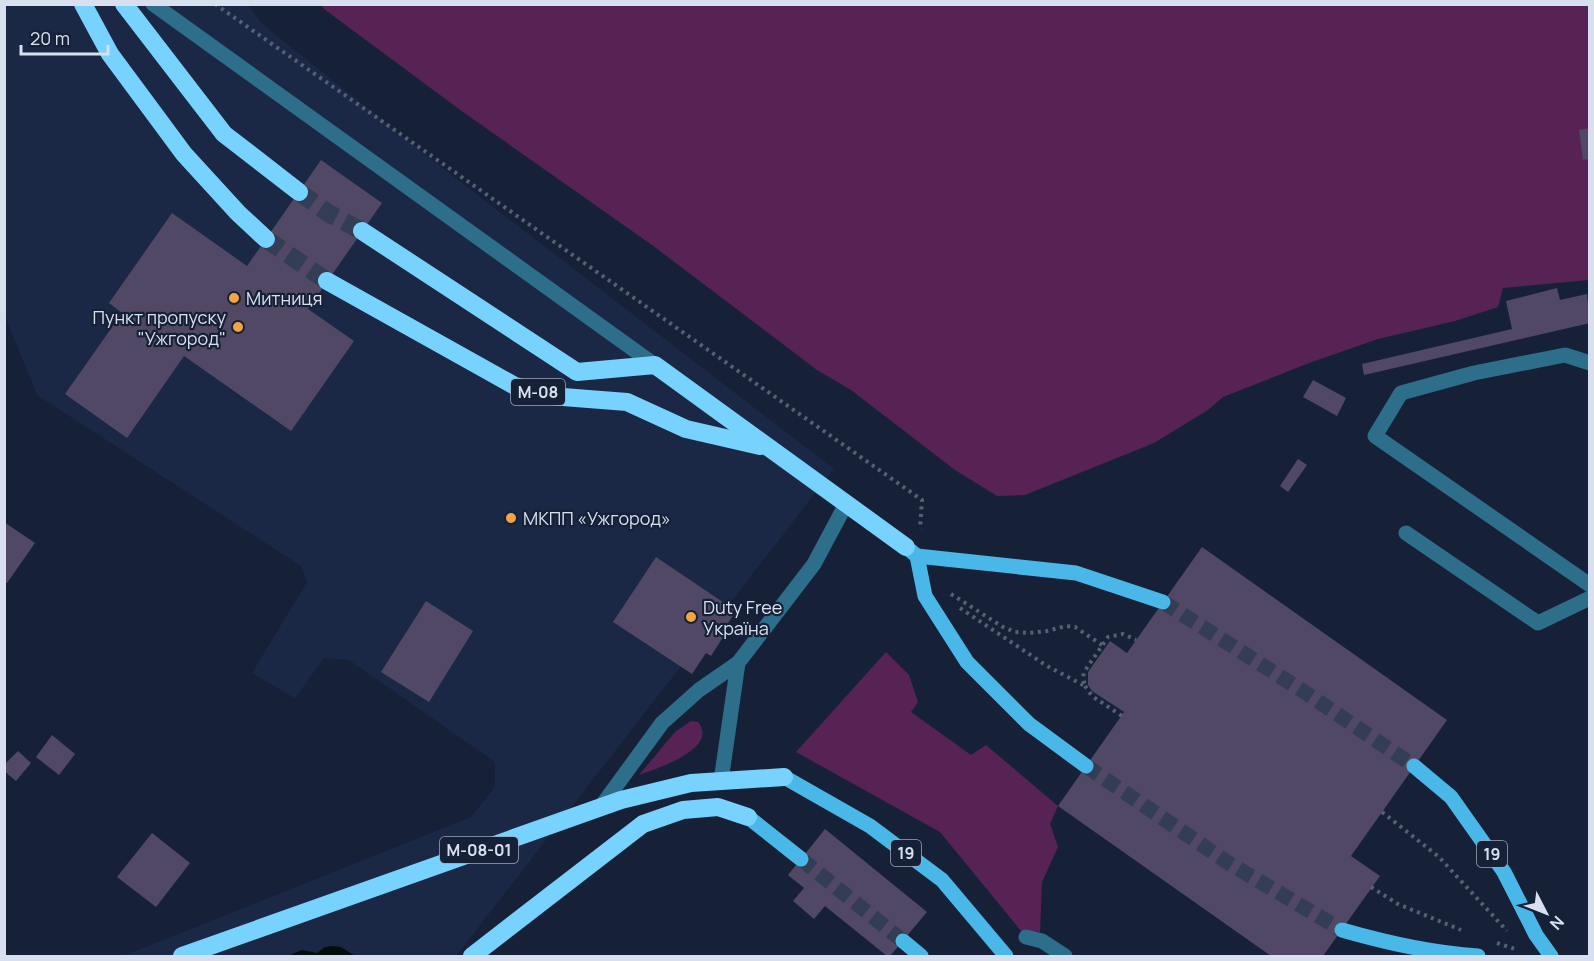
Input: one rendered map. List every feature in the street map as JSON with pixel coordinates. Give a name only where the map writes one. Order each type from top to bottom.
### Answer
[{"type":"highway","points":[[83,4],[110,54],[184,154],[238,213],[266,239]]},
{"type":"highway","points":[[124,4],[224,134],[299,192]]},
{"type":"highway","name":"М-08","points":[[363,231],[577,372],[656,365],[912,552]]},
{"type":"highway","name":"М-08","points":[[327,281],[515,386],[550,396],[627,402],[686,429],[768,448]]},
{"type":"highway","name":"М-08-01","points":[[182,957],[621,800],[691,783],[784,777]]},
{"type":"highway","points":[[472,957],[643,824],[683,810],[718,807],[748,817]]},
{"type":"main road","points":[[1086,766],[1029,724],[967,662],[925,596],[912,552],[1076,573],[1163,602]]},
{"type":"main road","name":"19","points":[[1414,766],[1451,797],[1504,872],[1536,935],[1551,957]]},
{"type":"main road","name":"19","points":[[784,777],[870,826],[942,880],[1006,957]]},
{"type":"main road","points":[[748,817],[801,860]]},
{"type":"main road","points":[[1342,930],[1439,955],[1478,957]]},
{"type":"main road","points":[[903,941],[921,957]]},
{"type":"lane","points":[[153,4],[656,365]]},
{"type":"lane","points":[[1590,363],[1565,355],[1474,373],[1401,393],[1375,436],[1590,585]]},
{"type":"lane","points":[[600,808],[662,723],[699,690],[738,663],[814,564],[846,504]]},
{"type":"lane","points":[[1406,533],[1538,623],[1590,598]]},
{"type":"lane","points":[[721,781],[738,663]]},
{"type":"lane","points":[[1026,937],[1042,941],[1065,957]]},
{"type":"path","points":[[215,4],[922,500],[912,552]]},
{"type":"path","points":[[943,588],[1003,627],[1015,632],[1029,633],[1066,626],[1075,627],[1102,645]]},
{"type":"path","points":[[958,607],[1047,666],[1085,687],[1092,696],[1122,716]]},
{"type":"path","points":[[1085,687],[1084,672],[1108,637],[1123,634],[1136,640]]},
{"type":"path","points":[[1382,812],[1438,857],[1509,934]]},
{"type":"path","points":[[1371,887],[1398,904],[1469,933]]},
{"type":"path","points":[[1491,941],[1524,952],[1517,943]]},
{"type":"shaded area","name":"МКПП «Ужгород»","points":[[5,5],[248,5],[262,24],[436,163],[834,469],[456,956],[123,956],[471,817],[495,787],[495,762],[349,660],[324,658],[295,698],[252,673],[307,582],[301,566],[37,395],[5,316]]},
{"type":"shaded area","points":[[321,5],[1589,5],[1589,280],[1503,288],[1498,307],[1455,321],[1378,339],[1309,363],[1223,397],[1208,410],[1154,443],[1025,495],[997,496],[955,470],[851,390],[817,370],[652,245],[463,112]]},
{"type":"shaded area","points":[[886,652],[909,675],[918,702],[911,712],[971,755],[986,745],[1058,806],[1050,824],[1058,847],[1042,882],[1040,932],[1021,931],[940,832],[796,752]]},
{"type":"shaded area","points":[[691,721],[698,722],[702,731],[700,740],[693,749],[671,762],[639,775],[675,732]]},
{"type":"shaded area","points":[[325,947],[341,947],[355,956],[288,956],[302,950],[317,953]]},
{"type":"building","points":[[1590,128],[1590,159],[1583,160],[1579,130]]},
{"type":"building","points":[[321,160],[382,203],[308,309],[354,341],[291,431],[184,356],[127,438],[65,394],[122,313],[109,303],[172,213],[247,266]]},
{"type":"building","points":[[1557,288],[1560,300],[1587,294],[1590,323],[1364,375],[1362,364],[1512,329],[1506,301]]},
{"type":"building","points":[[1313,380],[1346,398],[1337,416],[1303,397]]},
{"type":"building","points":[[1298,459],[1307,465],[1288,492],[1280,486]]},
{"type":"building","points":[[4,522],[35,543],[7,583],[4,582]]},
{"type":"building","points":[[1202,547],[1447,720],[1351,856],[1380,876],[1323,956],[1271,956],[1058,806],[1124,712],[1092,691],[1088,685],[1088,672],[1110,641],[1127,653]]},
{"type":"building","points":[[656,557],[736,611],[722,632],[725,634],[711,656],[706,653],[692,674],[613,622]]},
{"type":"building","points":[[426,601],[473,631],[429,702],[381,672]]},
{"type":"building","points":[[52,735],[75,754],[59,775],[36,757]]},
{"type":"building","points":[[18,751],[31,763],[16,781],[4,771],[4,765]]},
{"type":"building","points":[[825,829],[927,912],[890,956],[887,956],[825,906],[814,919],[793,901],[804,888],[788,875]]},
{"type":"building","points":[[152,833],[190,863],[156,907],[117,877]]},
{"type":"tunnel","points":[[299,192],[328,213],[362,231]]},
{"type":"tunnel","points":[[266,239],[327,281]]},
{"type":"tunnel","points":[[1163,602],[1306,693],[1414,766]]},
{"type":"tunnel","points":[[1086,766],[1227,862],[1342,930]]},
{"type":"tunnel","points":[[801,859],[903,941]]},
{"type":"place","name":"Митниця","points":[[234,298]]},
{"type":"place","name":"Пункт пропуску \"Ужгород\"","points":[[238,327]]},
{"type":"place","name":"МКПП «Ужгород»","points":[[511,518]]},
{"type":"place","name":"Duty Free Україна","points":[[691,617]]}]
